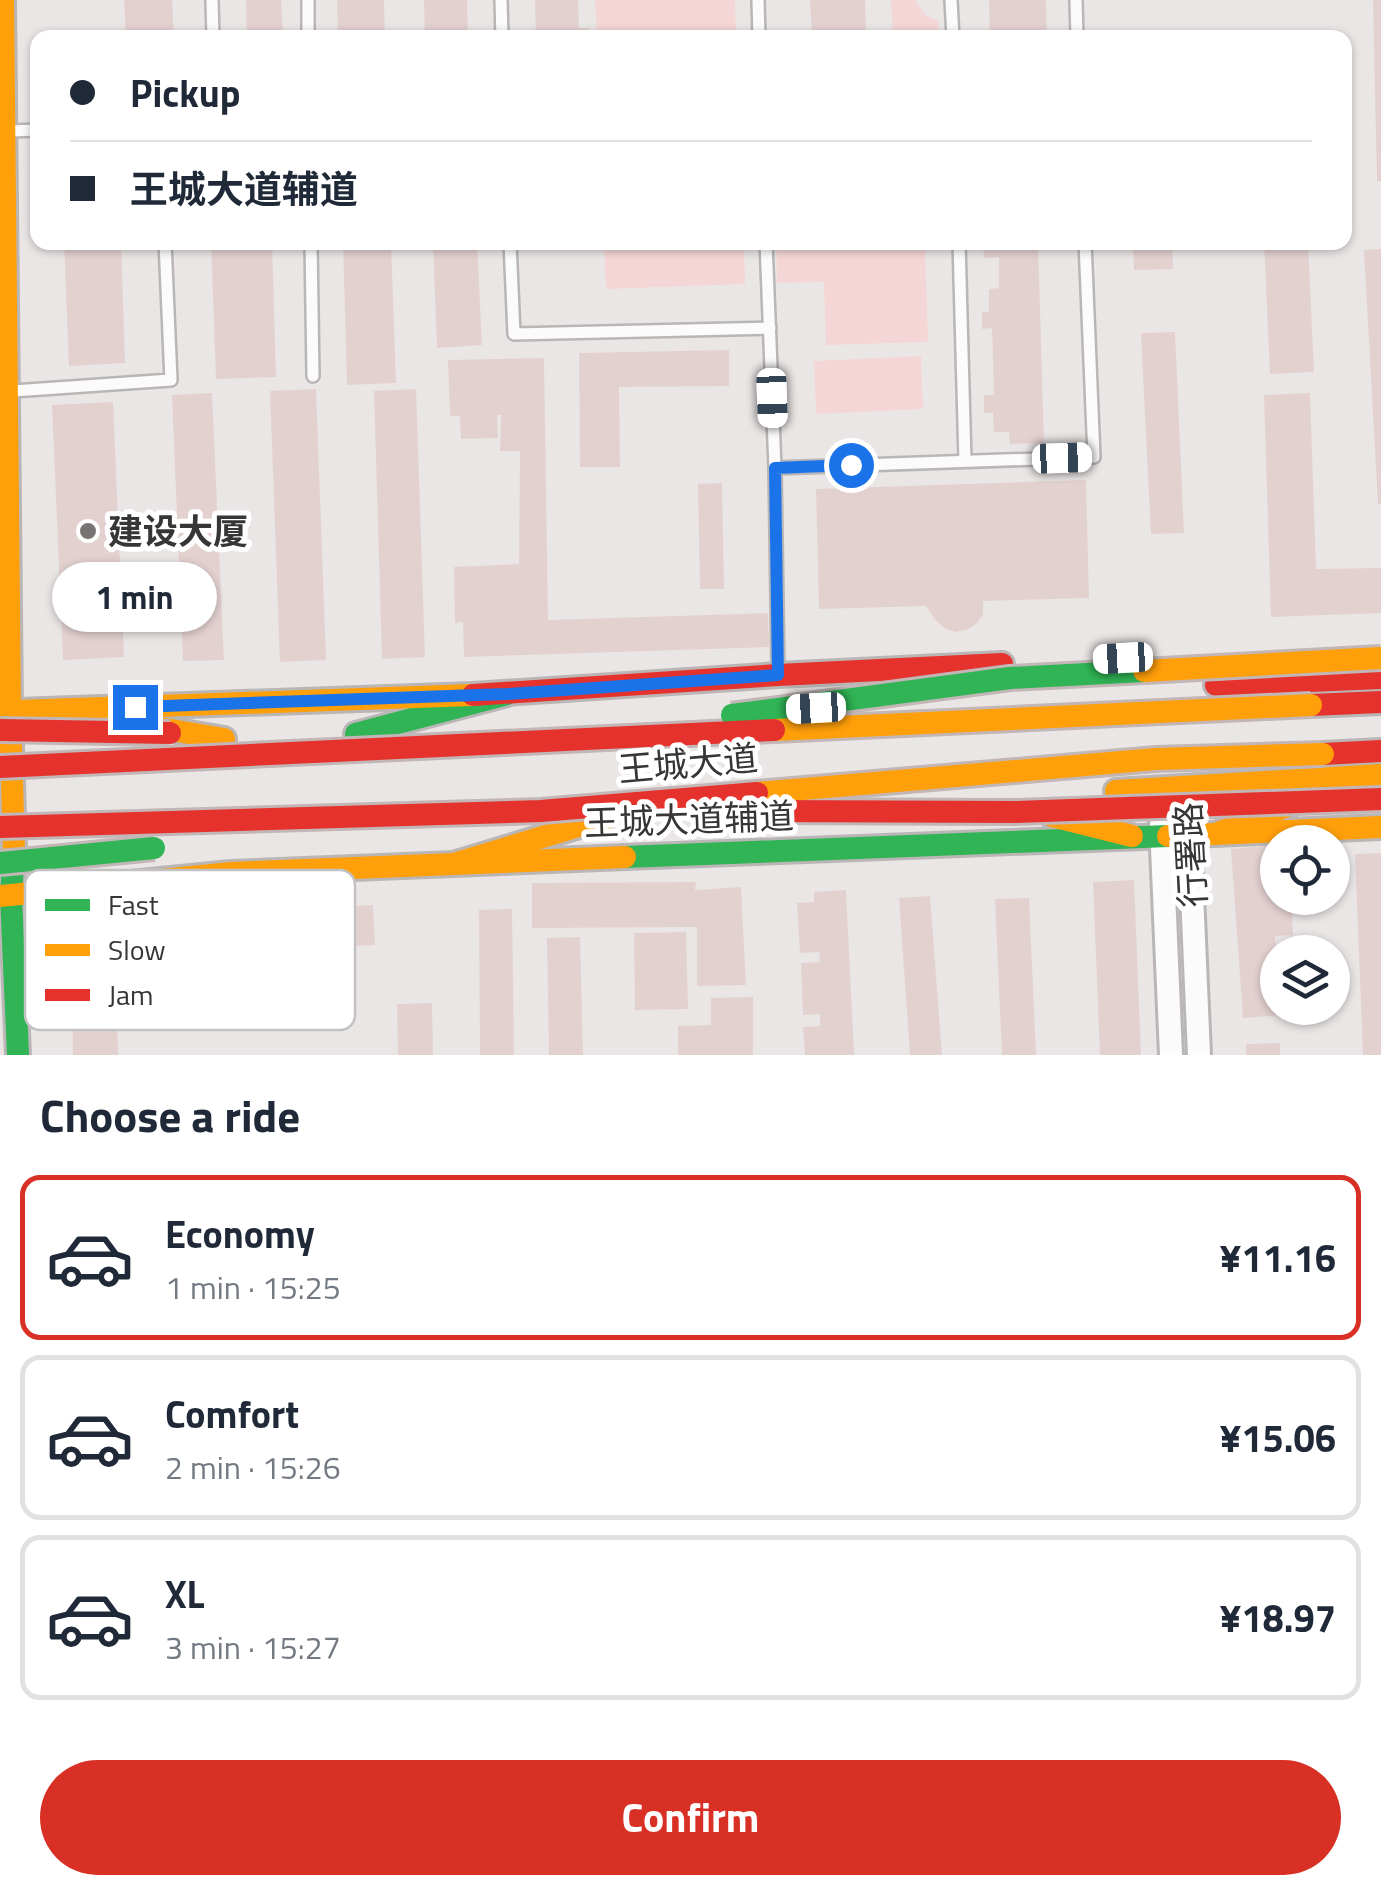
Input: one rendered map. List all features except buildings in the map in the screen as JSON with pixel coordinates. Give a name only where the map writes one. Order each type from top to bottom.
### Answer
[{"type":"main road","points":[[3,0],[8,391],[3,845],[18,1055]]},
{"type":"main road","points":[[4,728],[60,710],[507,694],[778,675],[1381,646]]},
{"type":"main road","points":[[4,728],[540,741],[1010,678],[1381,658]]},
{"type":"main road","name":"王城大道","points":[[4,728],[224,740],[1381,678]]},
{"type":"main road","points":[[356,734],[507,694]]},
{"type":"main road","name":"王城大道","points":[[0,767],[1381,702]]},
{"type":"main road","points":[[60,710],[224,740]]},
{"type":"main road","name":"王城大道","points":[[3,845],[541,811],[1156,759],[1381,751]]},
{"type":"main road","points":[[1218,833],[1372,776]]},
{"type":"main road","name":"王城大道","points":[[3,845],[986,799],[1372,776]]},
{"type":"main road","points":[[986,799],[1132,836]]},
{"type":"main road","points":[[212,843],[541,811],[1016,812],[1381,799]]},
{"type":"main road","points":[[457,863],[605,818]]},
{"type":"main road","name":"王城大道辅道","points":[[299,870],[1381,827]]},
{"type":"main road","points":[[51,843],[213,870]]},
{"type":"main road","points":[[3,845],[174,846]]},
{"type":"street","name":"行署路","points":[[1189,654],[1187,786],[1199,1055]]},
{"type":"street","name":"行署路","points":[[1161,656],[1159,788],[1171,1055]]},
{"type":"lane","points":[[212,0],[212,30]]},
{"type":"lane","points":[[308,0],[308,30]]},
{"type":"lane","points":[[500,0],[502,30]]},
{"type":"lane","points":[[758,0],[759,30]]},
{"type":"lane","points":[[951,0],[952,30]]},
{"type":"lane","points":[[1076,0],[1077,30]]},
{"type":"lane","points":[[5,131],[30,130]]},
{"type":"lane","points":[[8,391],[171,380],[165,250]]},
{"type":"lane","points":[[311,250],[313,376]]},
{"type":"lane","points":[[510,250],[514,334],[770,328]]},
{"type":"lane","points":[[766,250],[778,675]]},
{"type":"lane","points":[[959,250],[966,461]]},
{"type":"lane","points":[[775,468],[1094,456],[1085,250]]},
{"type":"shaded area","points":[[595,0],[735,0],[736,30],[597,30]]},
{"type":"shaded area","points":[[891,0],[915,0],[926,16],[938,21],[939,30],[893,30]]},
{"type":"shaded area","points":[[604,250],[744,250],[745,284],[606,289]]},
{"type":"shaded area","points":[[776,250],[925,250],[928,342],[826,345],[824,282],[777,283]]},
{"type":"shaded area","points":[[921,356],[923,409],[816,414],[814,361]]},
{"type":"traffic: fast","points":[[732,715],[1010,678],[1144,671]]},
{"type":"traffic: fast","points":[[356,734],[507,694]]},
{"type":"traffic: fast","points":[[625,857],[1168,836]]},
{"type":"traffic: fast","points":[[0,863],[154,848]]},
{"type":"traffic: fast","points":[[14,851],[11,896],[18,1055]]},
{"type":"traffic: slow","points":[[3,0],[14,851]]},
{"type":"traffic: slow","points":[[1144,671],[1381,658]]},
{"type":"traffic: slow","points":[[17,711],[473,695]]},
{"type":"traffic: slow","points":[[774,730],[1311,705]]},
{"type":"traffic: slow","points":[[148,726],[224,739]]},
{"type":"traffic: slow","points":[[757,793],[1156,759],[1323,754]]},
{"type":"traffic: slow","points":[[1116,791],[1381,775]]},
{"type":"traffic: slow","points":[[1218,833],[1290,805]]},
{"type":"traffic: slow","points":[[1052,816],[1132,836]]},
{"type":"traffic: slow","points":[[457,863],[605,818]]},
{"type":"traffic: slow","points":[[1168,836],[1381,827]]},
{"type":"traffic: slow","points":[[305,870],[625,857]]},
{"type":"traffic: slow","points":[[0,896],[25,894]]},
{"type":"traffic: jam","points":[[473,695],[1002,664]]},
{"type":"traffic: jam","points":[[1216,685],[1381,678]]},
{"type":"traffic: jam","points":[[1311,705],[1381,702]]},
{"type":"traffic: jam","points":[[0,730],[170,733]]},
{"type":"traffic: jam","points":[[0,767],[774,730]]},
{"type":"traffic: jam","points":[[1323,754],[1381,751]]},
{"type":"traffic: jam","points":[[0,827],[541,811],[757,793]]},
{"type":"traffic: jam","points":[[739,811],[1015,812],[1381,799]]},
{"type":"place","name":"建设大厦","points":[[88,531]]},
{"type":"route","points":[[135,707],[507,694],[778,675],[775,468],[851,465]]}]
